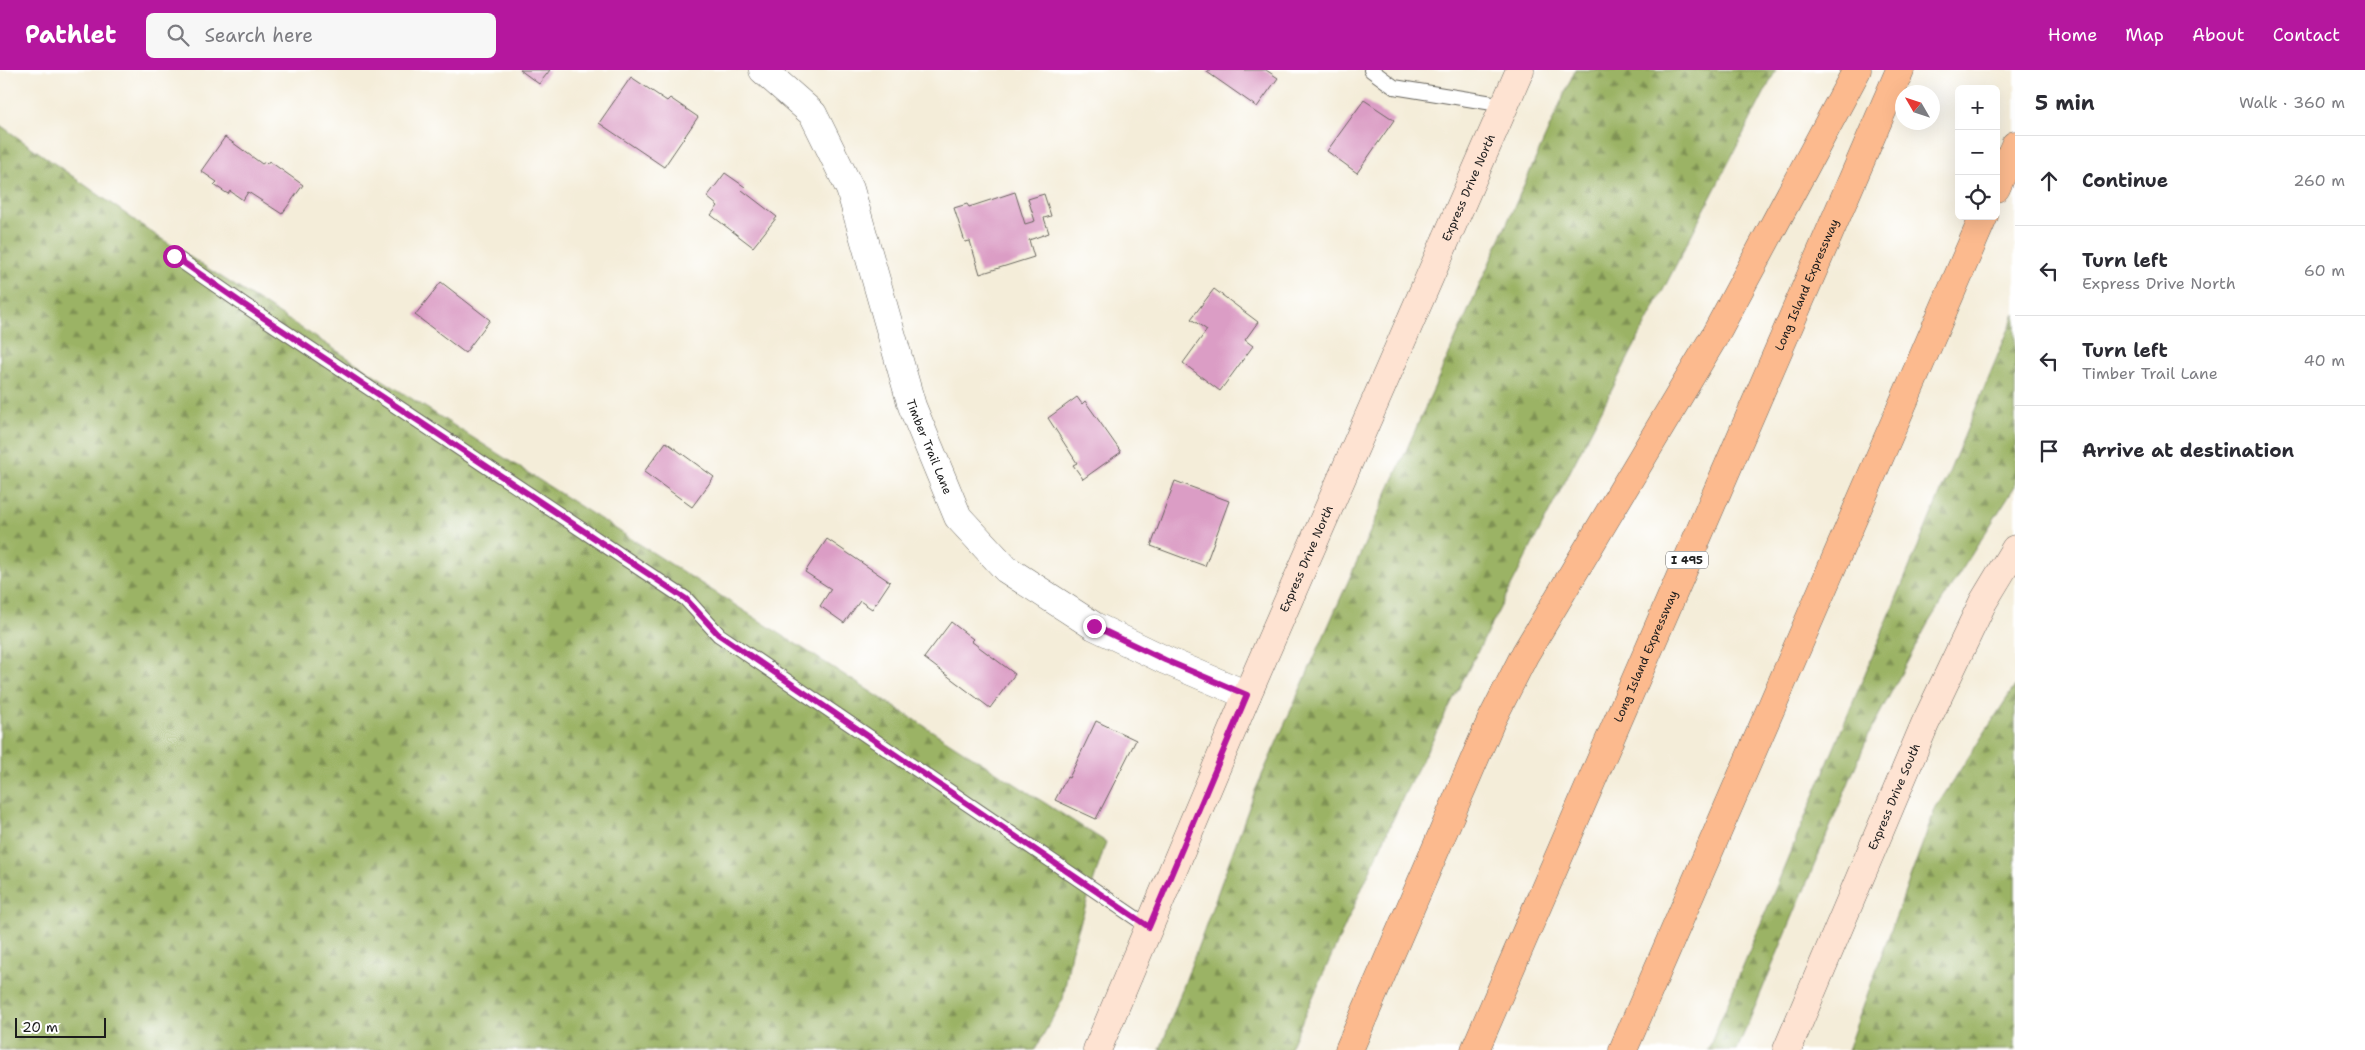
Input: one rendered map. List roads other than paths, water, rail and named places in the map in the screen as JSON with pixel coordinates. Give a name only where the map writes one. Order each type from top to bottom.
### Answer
[{"type":"highway","points":[[1348,1050],[1491,721],[1561,591],[1714,337],[1857,70]]},
{"type":"highway","name":"Long Island Expressway","points":[[1475,1050],[1900,70]]},
{"type":"highway","points":[[2000,179],[2015,145]]},
{"type":"highway","points":[[1623,1050],[1982,220]]},
{"type":"main road","name":"Express Drive North","points":[[1097,1050],[1247,695],[1520,70]]},
{"type":"main road","name":"Express Drive South","points":[[1787,1050],[1925,724],[1983,602],[2015,549]]},
{"type":"street","name":"Timber Trail Lane","points":[[762,70],[813,114],[850,189],[912,406],[958,517],[1006,569],[1094,626],[1165,660],[1247,695]]},
{"type":"lane","points":[[1371,70],[1394,87],[1505,105]]},
{"type":"lane","points":[[174,256],[251,310],[686,599],[718,634],[1149,927]]}]
